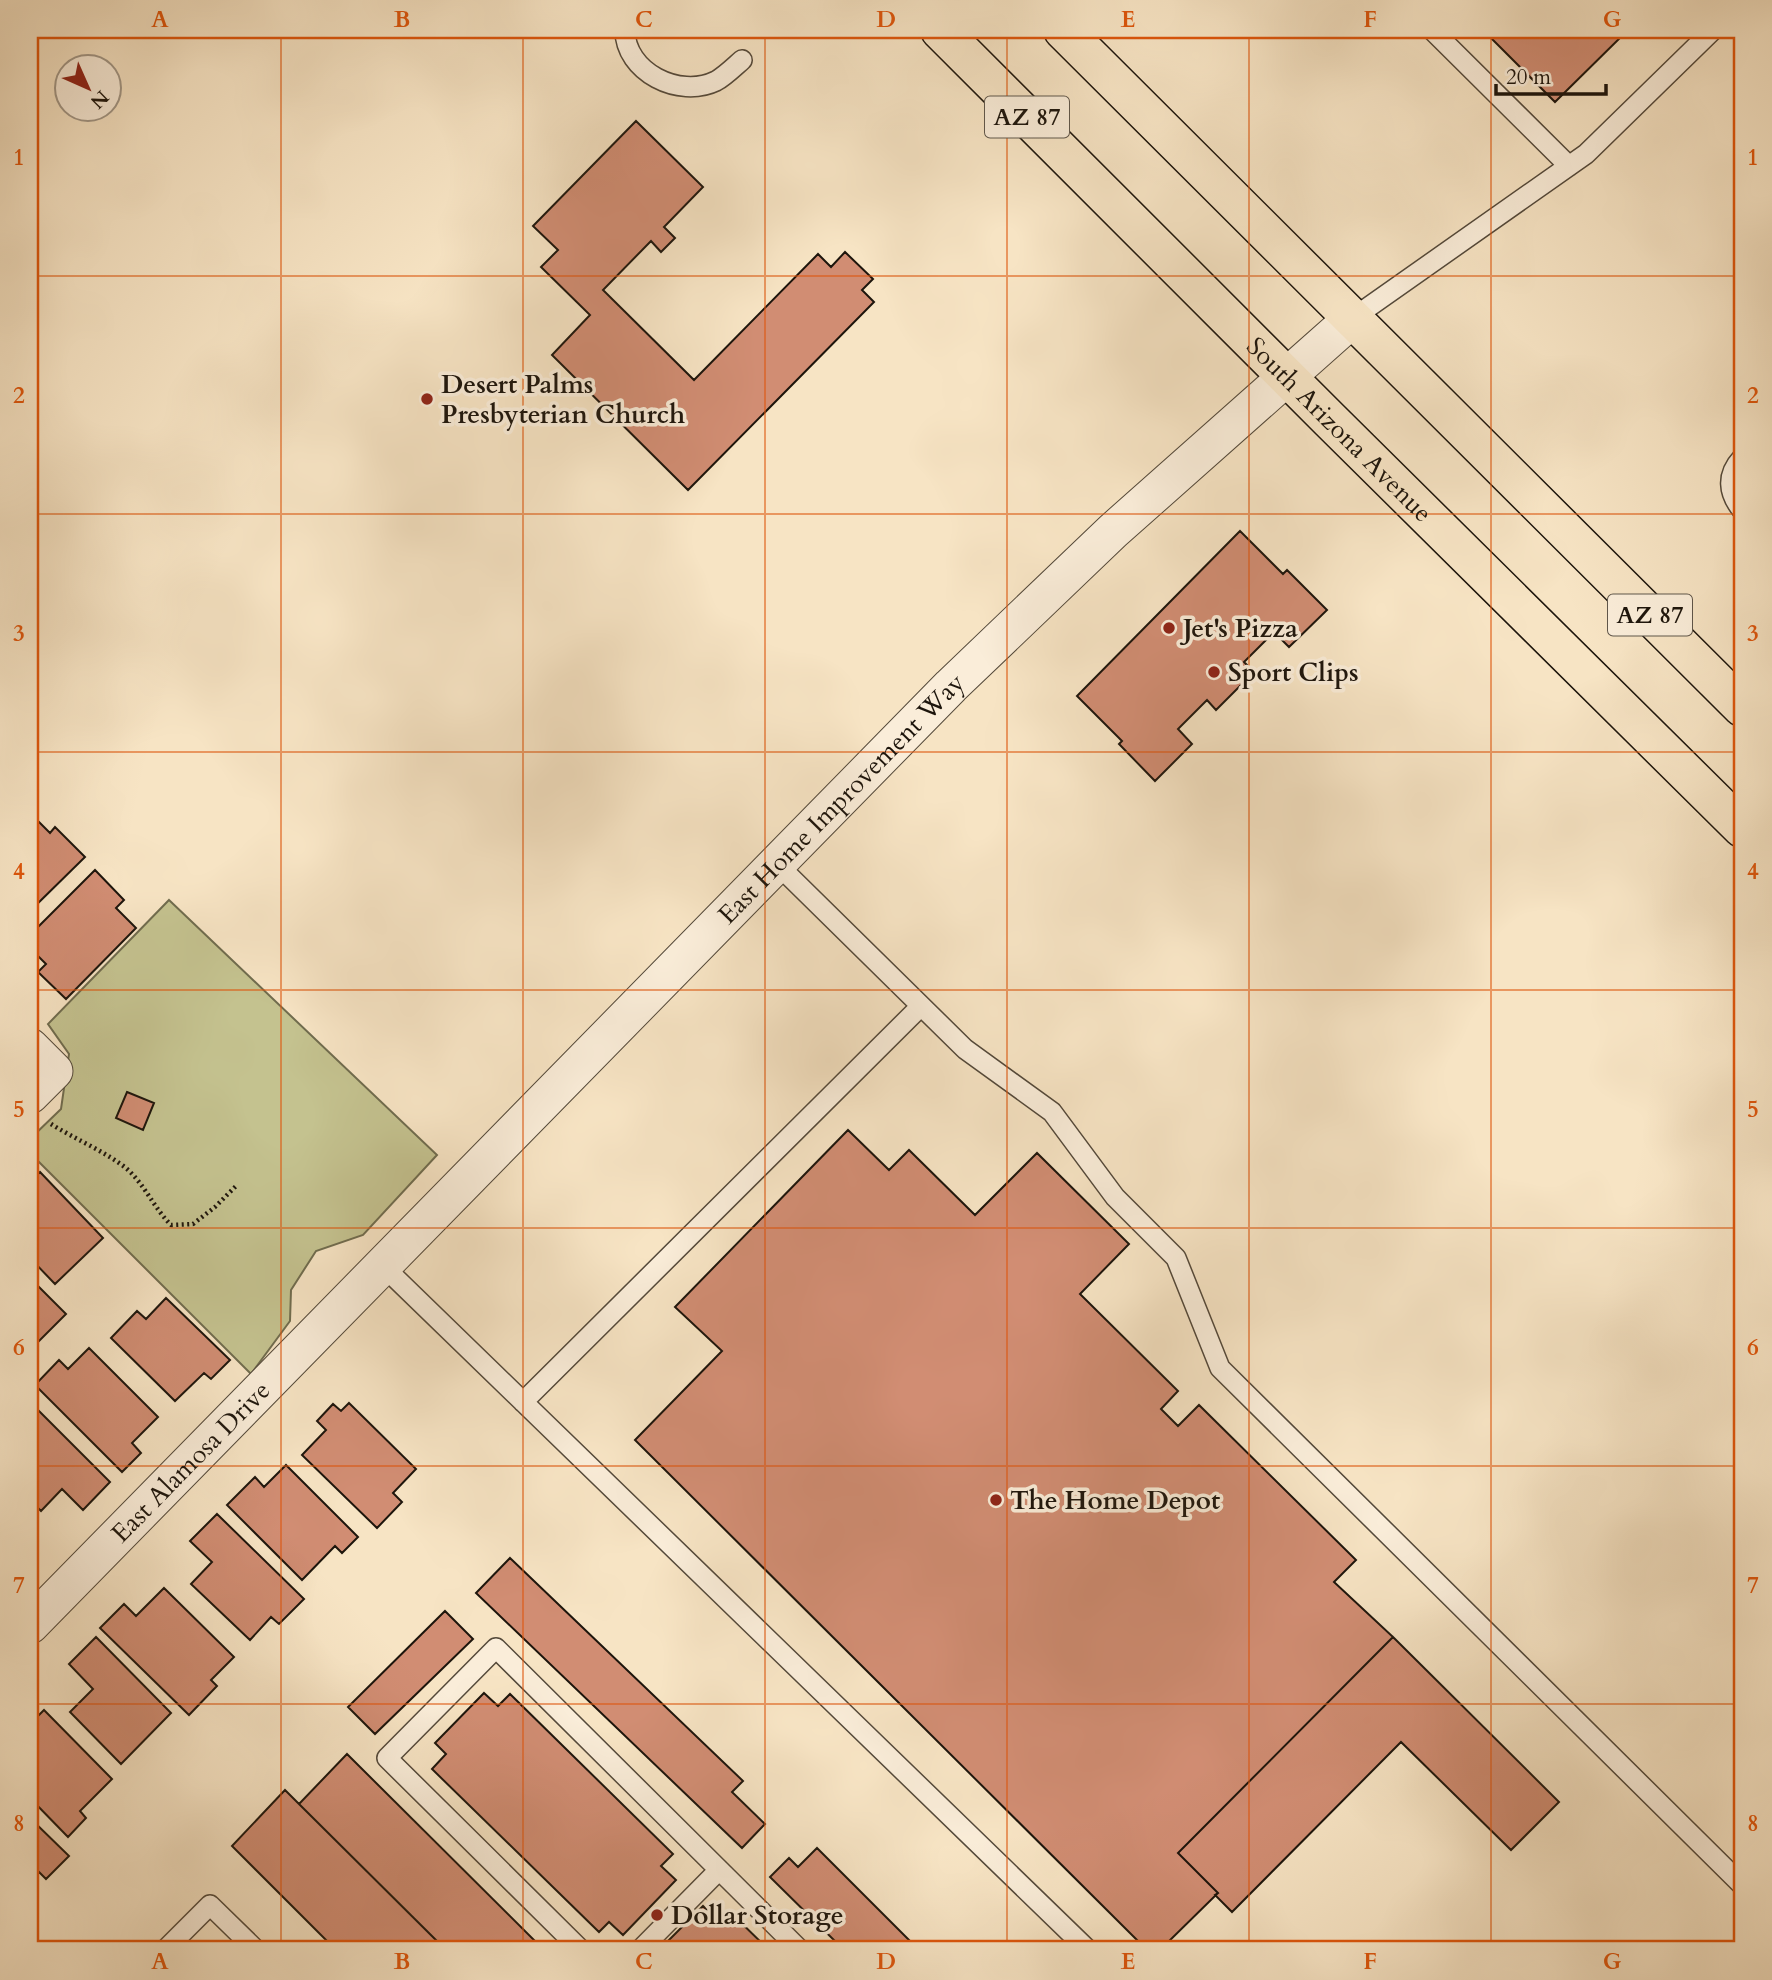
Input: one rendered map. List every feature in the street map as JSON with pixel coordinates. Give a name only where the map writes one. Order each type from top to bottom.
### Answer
[{"type":"main road","name":"South Arizona Avenue","points":[[940,30],[1742,828]]},
{"type":"main road","name":"AZ 87","points":[[1063,30],[1742,707]]},
{"type":"street","name":"East Home Improvement Way","points":[[351,1298],[959,678],[1113,531],[1353,318]]},
{"type":"street","name":"East Alamosa Drive","points":[[30,1625],[351,1298]]},
{"type":"lane","points":[[625,30],[625,42],[642,68],[668,85],[697,87],[716,81],[742,60]]},
{"type":"lane","points":[[1432,30],[1569,166]]},
{"type":"lane","points":[[1353,318],[1586,154],[1713,30]]},
{"type":"lane","points":[[1742,458],[1730,480],[1731,495],[1742,510]]},
{"type":"lane","points":[[777,864],[965,1049],[1052,1112],[1115,1197],[1176,1258],[1220,1368],[1742,1885]]},
{"type":"lane","points":[[523,1402],[921,1006]]},
{"type":"lane","points":[[383,1266],[1088,1950]]},
{"type":"lane","points":[[581,1950],[387,1758],[496,1648],[800,1950]]},
{"type":"lane","points":[[640,1950],[719,1870]]},
{"type":"lane","points":[[165,1950],[210,1905],[256,1950]]},
{"type":"path","points":[[38,1083],[126,1169],[144,1189],[157,1212],[171,1225],[193,1224],[236,1186]]},
{"type":"shaded area","points":[[169,900],[437,1155],[363,1235],[316,1251],[291,1290],[290,1321],[251,1374],[30,1153],[30,1139],[61,1109],[69,1054],[48,1024]]},
{"type":"building","points":[[1483,30],[1628,30],[1555,102]]},
{"type":"building","points":[[636,121],[703,187],[664,227],[675,238],[661,252],[651,241],[603,290],[694,380],[818,254],[831,267],[845,252],[873,279],[862,290],[874,302],[688,490],[552,355],[590,315],[541,267],[558,250],[533,226]]},
{"type":"building","points":[[1240,531],[1283,574],[1287,570],[1327,610],[1289,647],[1274,632],[1244,662],[1254,672],[1216,710],[1207,700],[1178,729],[1192,744],[1155,781],[1119,744],[1122,741],[1077,696]]},
{"type":"building","points":[[30,813],[50,833],[55,827],[85,857],[30,911]]},
{"type":"building","points":[[95,870],[124,900],[116,908],[136,928],[66,999],[38,972],[46,964],[30,948],[30,935]]},
{"type":"building","points":[[127,1092],[154,1103],[143,1130],[116,1118]]},
{"type":"building","name":"The Home Depot","points":[[848,1130],[889,1170],[909,1150],[975,1215],[1037,1153],[1129,1244],[1080,1294],[1178,1391],[1161,1409],[1178,1426],[1199,1405],[1356,1560],[1334,1582],[1393,1637],[1178,1853],[1218,1893],[1160,1950],[1147,1950],[635,1440],[722,1351],[675,1307]]},
{"type":"building","points":[[40,1172],[103,1238],[55,1284],[30,1258],[30,1182]]},
{"type":"building","points":[[30,1278],[66,1314],[38,1342],[32,1335],[30,1337]]},
{"type":"building","points":[[166,1298],[230,1360],[211,1379],[204,1373],[175,1401],[111,1338],[137,1311],[146,1319]]},
{"type":"building","points":[[89,1348],[158,1417],[132,1443],[141,1453],[122,1472],[35,1385],[59,1360],[68,1369]]},
{"type":"building","points":[[30,1402],[110,1482],[83,1510],[62,1489],[41,1511],[30,1500]]},
{"type":"building","points":[[349,1403],[416,1469],[393,1493],[402,1502],[377,1528],[302,1455],[326,1430],[317,1421],[333,1404],[341,1411]]},
{"type":"building","points":[[286,1465],[358,1537],[342,1553],[335,1546],[302,1580],[227,1505],[255,1477],[264,1487]]},
{"type":"building","points":[[217,1514],[304,1599],[279,1624],[271,1617],[250,1640],[191,1584],[212,1562],[190,1541]]},
{"type":"building","points":[[510,1558],[743,1781],[732,1792],[765,1824],[742,1848],[476,1593]]},
{"type":"building","points":[[164,1588],[234,1657],[211,1680],[217,1686],[189,1715],[100,1628],[124,1604],[136,1616]]},
{"type":"building","points":[[445,1611],[473,1639],[375,1734],[348,1707]]},
{"type":"building","points":[[96,1637],[171,1713],[121,1764],[70,1712],[93,1689],[69,1664]]},
{"type":"building","points":[[1393,1637],[1559,1802],[1511,1850],[1401,1742],[1232,1912],[1215,1895],[1218,1893],[1178,1853]]},
{"type":"building","points":[[484,1693],[498,1706],[510,1694],[673,1854],[661,1866],[676,1880],[623,1935],[609,1922],[599,1932],[432,1769],[446,1754],[435,1743]]},
{"type":"building","points":[[44,1710],[112,1779],[80,1811],[86,1818],[68,1837],[30,1798],[30,1724]]},
{"type":"building","points":[[347,1754],[544,1950],[446,1950],[299,1804]]},
{"type":"building","points":[[285,1790],[446,1950],[336,1950],[232,1846]]},
{"type":"building","points":[[30,1818],[69,1856],[46,1879],[39,1872],[30,1882]]},
{"type":"building","points":[[817,1848],[919,1950],[844,1950],[770,1877],[789,1858],[798,1867]]},
{"type":"building","points":[[703,1906],[719,1922],[729,1911],[769,1950],[659,1950]]},
{"type":"place","name":"Desert Palms Presbyterian Church","points":[[427,399]]},
{"type":"place","name":"Jet's Pizza","points":[[1169,628]]},
{"type":"place","name":"Sport Clips","points":[[1214,672]]},
{"type":"place","name":"The Home Depot","points":[[996,1500]]},
{"type":"place","name":"Dollar Storage","points":[[657,1915]]}]
